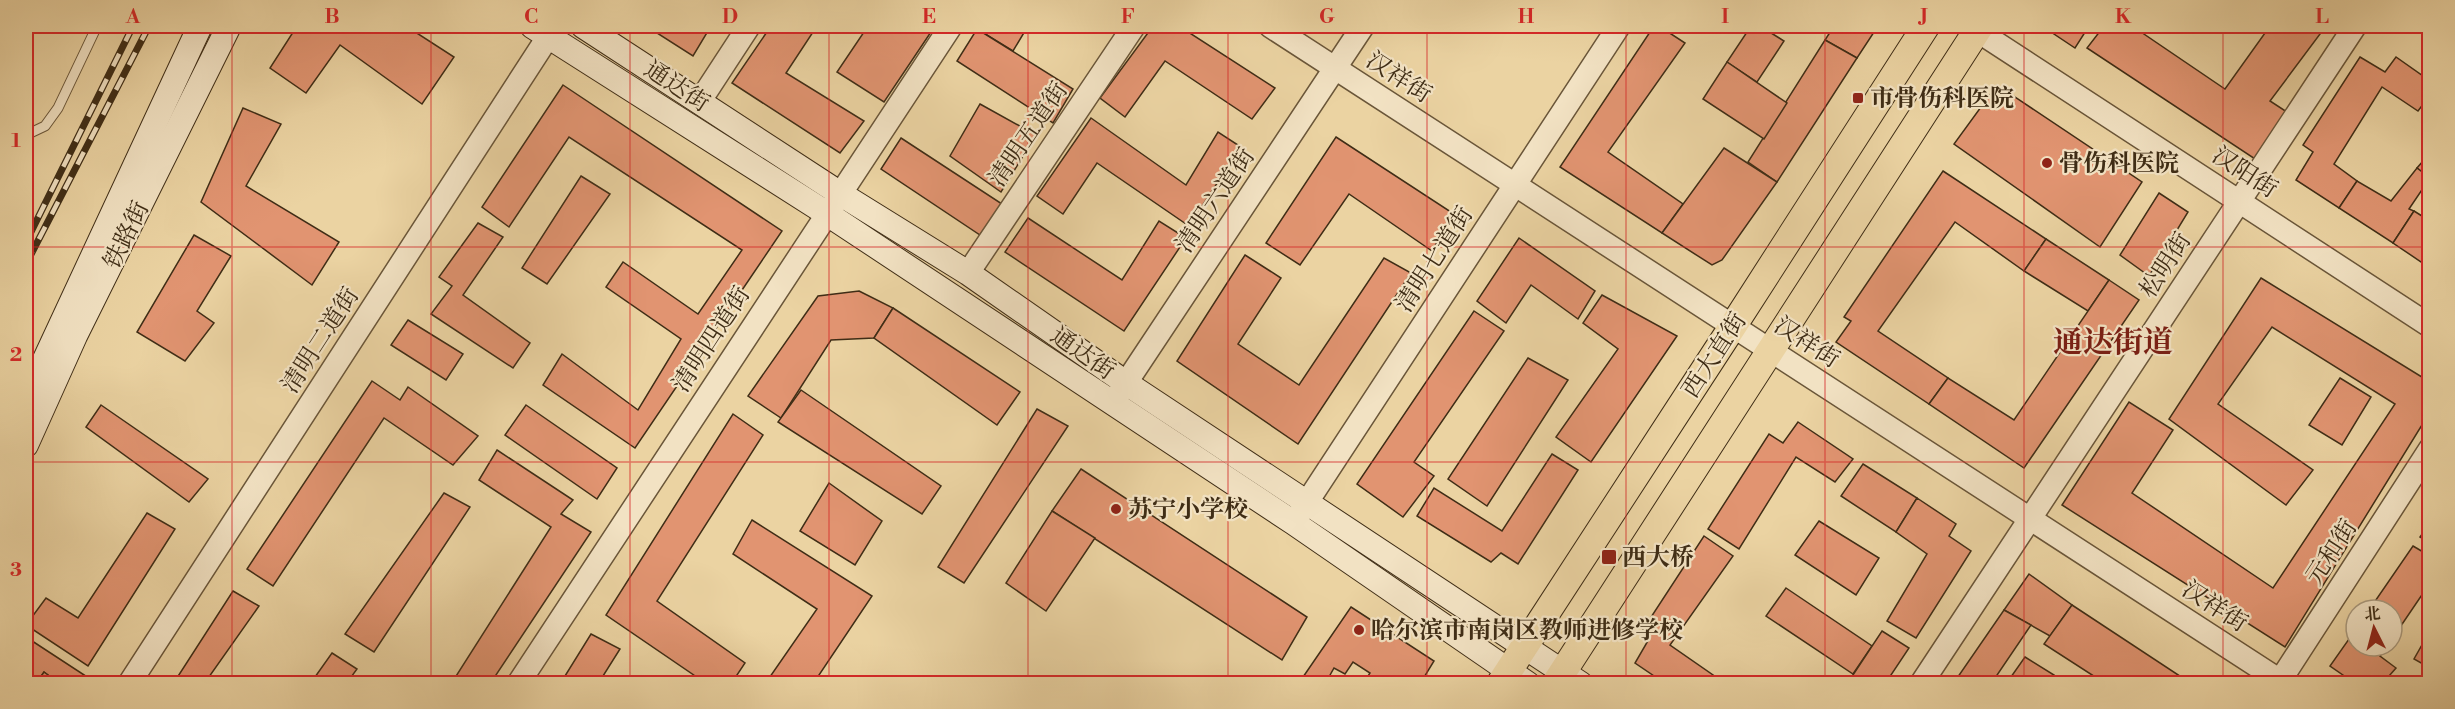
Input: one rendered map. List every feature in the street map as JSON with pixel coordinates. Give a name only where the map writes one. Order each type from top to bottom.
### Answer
[{"type":"main road","name":"铁路街","points":[[26,400],[200,26]]},
{"type":"main road","name":"铁路街","points":[[26,445],[75,336],[229,26]]},
{"type":"main road","name":"通达街","points":[[583,26],[839,193],[968,273],[1126,383],[1301,513],[1512,679]]},
{"type":"main road","name":"西大直街","points":[[1512,679],[1524,646],[1734,326],[1926,26]]},
{"type":"main road","name":"西大直街","points":[[1566,680],[1769,349],[1976,27]]},
{"type":"main road","name":"通达街","points":[[545,29],[1112,404],[1524,646],[1566,680]]},
{"type":"street","points":[[700,101],[749,26]]},
{"type":"street","name":"清明四道街","points":[[518,684],[951,26]]},
{"type":"street","name":"清明五道街","points":[[968,273],[1134,26]]},
{"type":"street","name":"汉祥街","points":[[1270,26],[2281,682]]},
{"type":"street","name":"清明六道街","points":[[1112,404],[1363,26]]},
{"type":"street","name":"清明七道街","points":[[1301,513],[1619,26]]},
{"type":"street","name":"松明街","points":[[1921,684],[2355,26]]},
{"type":"street","name":"汉阳街","points":[[1976,27],[2430,326]]},
{"type":"street","name":"清明二道街","points":[[129,684],[545,29]]},
{"type":"street","name":"元和街","points":[[2281,682],[2430,449]]},
{"type":"lane","points":[[26,135],[45,126],[58,108],[97,26]]},
{"type":"building","points":[[297,26],[406,26],[454,57],[422,104],[340,45],[306,93],[270,68]]},
{"type":"building","points":[[646,26],[711,26],[693,56]]},
{"type":"building","points":[[771,26],[817,26],[786,73],[864,121],[840,153],[732,83]]},
{"type":"building","points":[[868,26],[935,26],[884,102],[837,72]]},
{"type":"building","points":[[980,26],[1028,26],[1013,51],[977,29]]},
{"type":"building","points":[[1153,26],[1179,26],[1275,88],[1252,119],[1165,61],[1125,117],[1100,98]]},
{"type":"building","points":[[1654,26],[1659,26],[1685,43],[1608,152],[1683,204],[1662,233],[1560,167]]},
{"type":"building","points":[[1751,26],[1760,26],[1784,41],[1757,82],[1727,62]]},
{"type":"building","points":[[1834,26],[1878,26],[1857,58],[1825,40]]},
{"type":"building","points":[[2042,26],[2089,26],[2075,48]]},
{"type":"building","points":[[2104,26],[2132,26],[2225,89],[2270,26],[2326,26],[2270,101],[2287,112],[2255,159],[2087,48]]},
{"type":"building","points":[[2210,26],[2226,26],[2221,33]]},
{"type":"building","points":[[977,29],[1073,89],[1053,123],[957,61]]},
{"type":"building","points":[[1825,40],[1857,58],[1777,182],[1748,162]]},
{"type":"building","points":[[2360,57],[2385,72],[2396,57],[2430,81],[2430,95],[2418,111],[2382,87],[2334,164],[2357,181],[2339,208],[2296,180],[2313,152],[2303,145]]},
{"type":"building","points":[[1727,62],[1787,103],[1764,139],[1703,99]]},
{"type":"building","points":[[563,85],[782,231],[635,448],[543,385],[562,354],[638,410],[681,339],[606,287],[623,262],[698,314],[742,250],[569,137],[509,227],[482,207]]},
{"type":"building","name":"骨伤科医院","points":[[1997,85],[2142,182],[2100,247],[1954,144]]},
{"type":"building","points":[[980,104],[1036,135],[1001,192],[950,156]]},
{"type":"building","points":[[243,108],[281,124],[246,186],[339,242],[312,285],[201,202]]},
{"type":"building","points":[[1091,118],[1186,185],[1218,132],[1241,147],[1189,226],[1097,163],[1063,214],[1037,196]]},
{"type":"building","points":[[1336,137],[1454,214],[1432,251],[1349,194],[1300,265],[1266,243]]},
{"type":"building","points":[[901,138],[1002,204],[980,235],[881,169]]},
{"type":"building","points":[[1724,148],[1777,182],[1722,260],[1712,265],[1662,233]]},
{"type":"building","points":[[2430,153],[2430,178],[2417,168]]},
{"type":"building","points":[[2417,168],[2430,178],[2409,209],[2414,211],[2393,243],[2339,208],[2357,181],[2391,201]]},
{"type":"building","points":[[1943,171],[2046,239],[2024,271],[1955,222],[1878,331],[1948,378],[1929,404],[1836,342],[1851,321],[1844,317]]},
{"type":"building","points":[[581,176],[610,194],[547,284],[522,268]]},
{"type":"building","points":[[2159,193],[2188,212],[2149,276],[2120,255]]},
{"type":"building","points":[[2414,211],[2430,221],[2430,268],[2393,243]]},
{"type":"building","points":[[1028,218],[1122,280],[1159,221],[1186,238],[1124,331],[1005,252]]},
{"type":"building","points":[[478,223],[503,237],[463,295],[530,343],[513,368],[431,314],[452,286],[439,277]]},
{"type":"building","points":[[194,235],[231,256],[197,311],[214,323],[185,361],[137,332]]},
{"type":"building","points":[[1519,238],[1595,291],[1578,319],[1531,285],[1506,323],[1477,301]]},
{"type":"building","points":[[2046,239],[2109,280],[2088,311],[2024,271]]},
{"type":"building","points":[[1245,255],[1281,278],[1238,344],[1299,385],[1384,258],[1411,273],[1298,444],[1177,361]]},
{"type":"building","points":[[2261,278],[2430,382],[2430,412],[2285,647],[2062,505],[2129,402],[2173,430],[2132,493],[2273,588],[2395,404],[2272,327],[2218,404],[2313,470],[2286,505],[2169,419]]},
{"type":"building","points":[[2109,280],[2139,300],[2024,468],[1929,404],[1948,378],[2014,420]]},
{"type":"building","points":[[859,291],[893,308],[874,338],[831,340],[781,418],[748,396],[818,296]]},
{"type":"building","points":[[1602,295],[1677,336],[1591,462],[1556,437],[1618,349],[1583,323]]},
{"type":"building","points":[[893,308],[1020,392],[997,425],[874,338]]},
{"type":"building","points":[[1474,311],[1504,331],[1414,462],[1434,476],[1403,517],[1357,484]]},
{"type":"building","points":[[408,320],[463,354],[446,380],[391,345]]},
{"type":"building","points":[[1528,358],[1568,380],[1487,506],[1448,479]]},
{"type":"building","points":[[2340,378],[2371,397],[2342,445],[2309,425]]},
{"type":"building","points":[[372,381],[400,400],[408,387],[478,436],[453,465],[384,418],[273,586],[247,569]]},
{"type":"building","points":[[801,390],[941,486],[922,514],[778,422]]},
{"type":"building","points":[[101,405],[208,479],[189,502],[86,427]]},
{"type":"building","points":[[526,405],[617,468],[597,499],[505,435]]},
{"type":"building","points":[[1037,409],[1068,426],[964,583],[938,567]]},
{"type":"building","points":[[733,414],[763,435],[657,601],[745,663],[731,684],[707,684],[606,615]]},
{"type":"building","points":[[1798,422],[1853,459],[1835,482],[1796,457],[1739,549],[1708,529],[1769,434],[1783,443]]},
{"type":"building","points":[[497,450],[573,500],[561,514],[591,532],[490,684],[451,684],[551,527],[479,480]]},
{"type":"building","points":[[1552,454],[1578,470],[1518,564],[1501,553],[1491,562],[1417,516],[1434,488],[1502,531]]},
{"type":"building","points":[[1863,464],[1917,498],[1896,532],[1841,496]]},
{"type":"building","points":[[1081,469],[1307,617],[1282,660],[1052,511]]},
{"type":"building","points":[[829,483],[882,521],[855,565],[800,531]]},
{"type":"building","points":[[444,493],[470,507],[374,652],[345,634]]},
{"type":"building","points":[[1917,498],[1956,524],[1949,536],[1971,551],[1916,638],[1887,621],[1927,554],[1896,532]]},
{"type":"building","points":[[1052,511],[1095,538],[1046,611],[1006,583]]},
{"type":"building","points":[[147,513],[175,529],[88,666],[26,625],[46,598],[78,618]]},
{"type":"building","points":[[752,520],[872,596],[813,684],[765,684],[817,609],[733,554]]},
{"type":"building","points":[[1819,521],[1879,558],[1856,595],[1795,555]]},
{"type":"building","points":[[2430,523],[2430,543],[2420,537]]},
{"type":"building","points":[[1704,536],[1733,556],[1670,645],[1726,684],[1666,684],[1635,663],[1649,639],[1640,634]]},
{"type":"building","points":[[2413,546],[2430,556],[2430,583],[2404,621],[2404,598],[2377,598]]},
{"type":"building","points":[[2029,574],[2072,605],[2050,636],[2004,610]]},
{"type":"building","points":[[1786,588],[1872,646],[1853,674],[1766,616]]},
{"type":"building","points":[[233,591],[259,606],[204,684],[173,684]]},
{"type":"building","points":[[2072,605],[2192,684],[2106,684],[2044,644]]},
{"type":"building","name":"哈尔滨市南岗区教师进修学校","points":[[1351,607],[1434,661],[1420,684],[1363,684],[1370,673],[1353,662],[1345,674],[1334,668],[1325,684],[1305,684],[1301,680]]},
{"type":"building","points":[[2004,610],[2031,625],[1991,684],[1953,684]]},
{"type":"building","points":[[1882,631],[1909,648],[1885,684],[1847,684]]},
{"type":"building","points":[[591,634],[620,649],[598,684],[560,684]]},
{"type":"building","points":[[2427,636],[2430,638],[2430,668],[2414,659]]},
{"type":"building","points":[[26,637],[98,684],[60,684],[44,672],[39,679],[26,672]]},
{"type":"building","points":[[2344,646],[2344,658],[2383,658],[2396,668],[2382,684],[2356,684],[2330,666]]},
{"type":"building","points":[[332,653],[357,669],[346,684],[310,684]]},
{"type":"building","points":[[2025,657],[2054,675],[2048,684],[2006,684]]},
{"type":"building","points":[[44,672],[60,684],[36,684]]},
{"type":"railway","points":[[26,242],[133,26]]},
{"type":"railway","points":[[26,264],[149,26]]},
{"type":"place","name":"市骨伤科医院","points":[[1858,98]]},
{"type":"place","name":"骨伤科医院","points":[[2047,163]]},
{"type":"place","name":"苏宁小学校","points":[[1116,509]]},
{"type":"place","name":"西大桥","points":[[1609,557]]},
{"type":"place","name":"哈尔滨市南岗区教师进修学校","points":[[1359,630]]},
{"type":"district","name":"通达街道","points":[[2113,342]]}]
